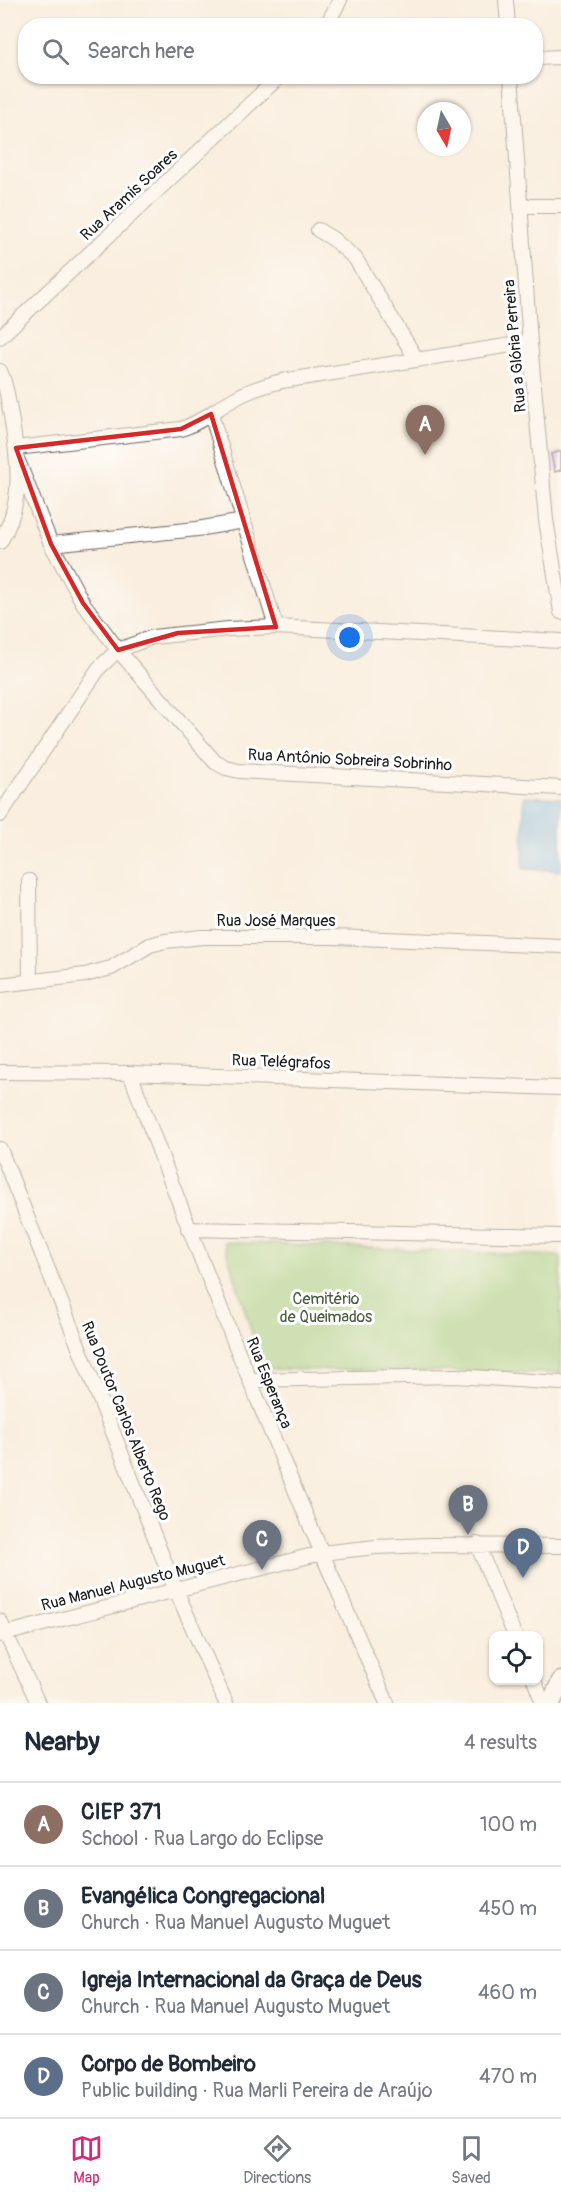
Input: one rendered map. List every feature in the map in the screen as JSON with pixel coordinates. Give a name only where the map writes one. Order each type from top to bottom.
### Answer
[{"type":"main road","points":[[551,1703],[561,1681]]},
{"type":"street","points":[[330,18],[340,0]]},
{"type":"street","points":[[506,0],[507,18]]},
{"type":"street","points":[[543,58],[561,57]]},
{"type":"street","name":"Rua Aramis Soares","points":[[0,337],[271,84]]},
{"type":"street","name":"Rua a Glória Perreira","points":[[512,84],[530,342],[546,520],[561,612]]},
{"type":"street","points":[[520,206],[561,206]]},
{"type":"street","points":[[318,230],[333,238],[355,258],[417,360]]},
{"type":"street","points":[[17,454],[181,429],[199,422],[233,399],[274,383],[530,342]]},
{"type":"street","points":[[0,371],[6,384],[17,454],[16,501],[0,542]]},
{"type":"street","points":[[211,414],[276,627]]},
{"type":"street","name":"Rua Antônio Sobreira Sobrinho","points":[[17,454],[51,544],[83,603],[118,650],[201,749],[215,762],[239,771],[561,788]]},
{"type":"street","points":[[51,544],[197,529],[244,520]]},
{"type":"street","points":[[0,815],[82,690],[99,668],[118,650],[153,637],[178,633],[276,627],[561,641]]},
{"type":"street","points":[[29,880],[30,981]]},
{"type":"street","name":"Rua José Marques","points":[[0,985],[99,972],[150,945],[202,937],[334,937],[561,946]]},
{"type":"street","name":"Rua Telégrafos","points":[[0,1072],[130,1073],[561,1088]]},
{"type":"street","name":"Rua Esperança","points":[[130,1073],[188,1229],[321,1553],[387,1703]]},
{"type":"street","name":"Rua Doutor Carlos Alberto Rego","points":[[0,1149],[176,1588],[226,1703]]},
{"type":"street","points":[[188,1229],[561,1236]]},
{"type":"street","points":[[250,1380],[456,1376],[561,1383]]},
{"type":"street","points":[[477,1544],[513,1631]]},
{"type":"street","name":"Rua Manuel Augusto Muguet","points":[[2,1630],[321,1553],[376,1547],[477,1544],[561,1546]]},
{"type":"street","points":[[2,1630],[38,1703]]},
{"type":"street","points":[[536,1685],[543,1703]]},
{"type":"highlighted area","points":[[211,414],[276,627],[178,633],[118,650],[83,603],[51,544],[16,448],[181,429]]},
{"type":"green space","name":"Cemitério de Queimados","points":[[224,1242],[561,1256],[561,1373],[263,1369]]},
{"type":"water","points":[[524,796],[561,798],[561,871],[523,869]]},
{"type":"building","points":[[561,451],[561,470],[555,472],[551,454]]},
{"type":"place","name":"CIEP 371","points":[[425,455]]},
{"type":"place","name":"Evangélica Congregacional","points":[[468,1535]]},
{"type":"place","name":"Igreja Internacional da Graça de Deus","points":[[262,1570]]},
{"type":"place","name":"Corpo de Bombeiro","points":[[523,1578]]}]
